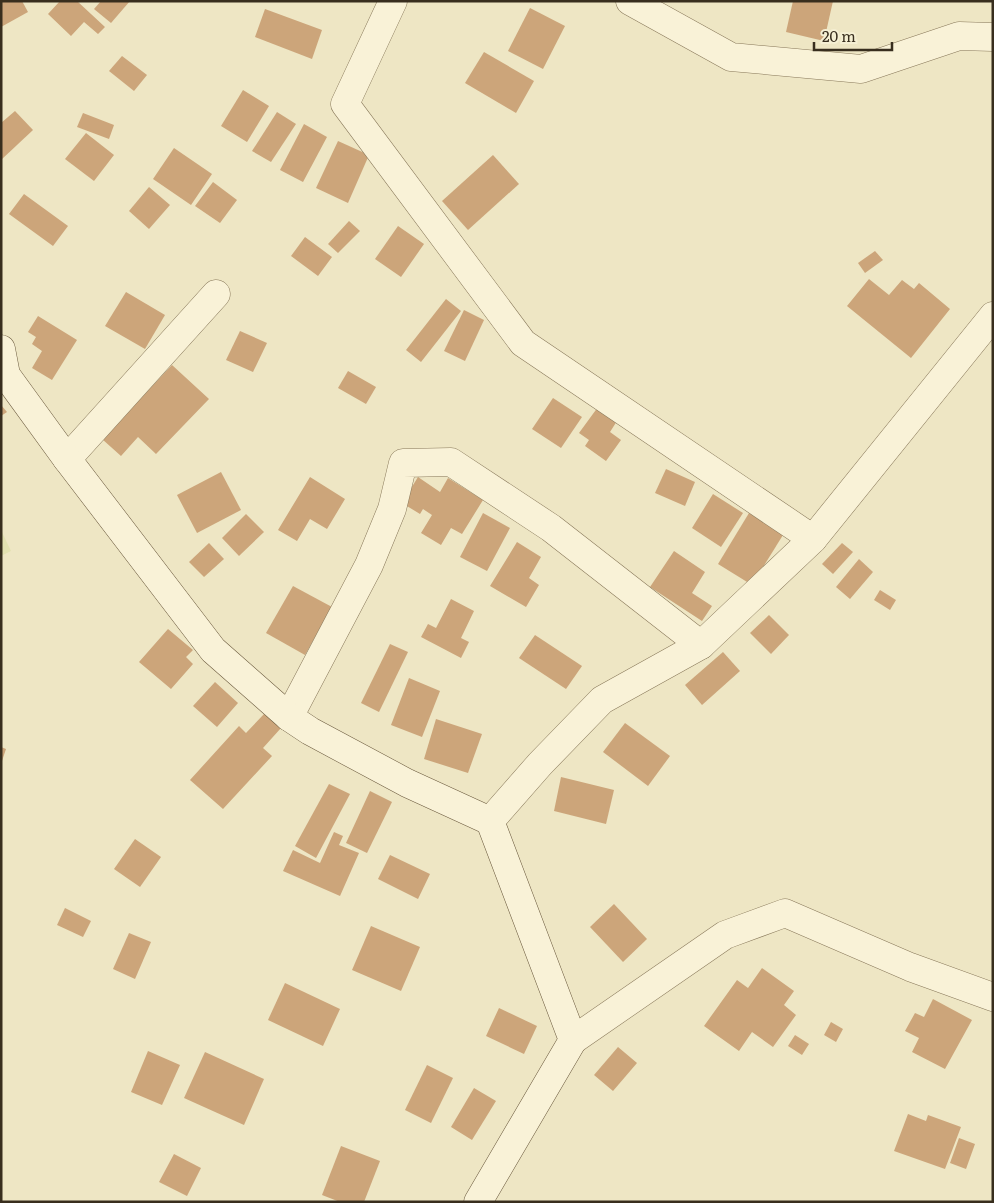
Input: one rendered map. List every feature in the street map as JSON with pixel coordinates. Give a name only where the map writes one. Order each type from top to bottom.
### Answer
[{"type":"street","points":[[393,1],[346,104],[523,343],[813,539]]},
{"type":"street","points":[[630,1],[731,57],[861,69],[959,36],[993,37]]},
{"type":"street","points":[[67,459],[216,294]]},
{"type":"street","points":[[490,821],[540,764],[602,700],[701,645],[813,539],[993,316]]},
{"type":"street","points":[[1,349],[6,375],[67,459],[213,650],[289,716],[310,731],[407,783],[490,821],[573,1040]]},
{"type":"street","points":[[289,716],[369,565],[392,509],[403,463],[451,462],[552,528],[701,645]]},
{"type":"street","points":[[478,1202],[573,1040],[725,935],[785,913],[910,968],[993,997]]},
{"type":"shaded area","points":[[1,530],[11,551],[1,556]]},
{"type":"building","points":[[1,1],[22,1],[28,12],[1,27]]},
{"type":"building","points":[[60,1],[77,1],[105,27],[98,34],[84,22],[71,36],[48,14]]},
{"type":"building","points":[[101,1],[130,1],[111,23],[94,9]]},
{"type":"building","points":[[793,1],[833,1],[824,41],[786,32]]},
{"type":"building","points":[[530,8],[565,26],[543,69],[508,51]]},
{"type":"building","points":[[265,9],[322,30],[312,59],[255,37]]},
{"type":"building","points":[[484,52],[534,81],[516,113],[465,83]]},
{"type":"building","points":[[122,56],[147,75],[134,91],[109,71]]},
{"type":"building","points":[[243,90],[269,106],[247,142],[221,126]]},
{"type":"building","points":[[15,111],[33,130],[1,160],[1,123]]},
{"type":"building","points":[[277,112],[296,124],[271,162],[252,151]]},
{"type":"building","points":[[83,113],[114,125],[109,139],[77,127]]},
{"type":"building","points":[[304,124],[327,137],[303,182],[280,170]]},
{"type":"building","points":[[86,133],[114,155],[94,181],[65,159]]},
{"type":"building","points":[[338,141],[369,155],[348,203],[316,188]]},
{"type":"building","points":[[174,148],[212,174],[191,205],[153,179]]},
{"type":"building","points":[[493,155],[519,184],[468,230],[442,201]]},
{"type":"building","points":[[213,182],[237,200],[220,223],[195,206]]},
{"type":"building","points":[[149,187],[170,205],[149,229],[129,211]]},
{"type":"building","points":[[24,194],[68,226],[53,246],[9,214]]},
{"type":"building","points":[[349,221],[360,231],[338,253],[328,244]]},
{"type":"building","points":[[398,226],[424,244],[401,277],[375,259]]},
{"type":"building","points":[[305,237],[332,257],[318,276],[291,256]]},
{"type":"building","points":[[875,251],[883,260],[865,273],[858,263]]},
{"type":"building","points":[[869,279],[889,295],[902,280],[914,289],[919,283],[950,309],[911,358],[847,306]]},
{"type":"building","points":[[126,292],[165,315],[145,349],[105,326]]},
{"type":"building","points":[[446,299],[461,311],[421,362],[406,350]]},
{"type":"building","points":[[464,310],[484,320],[465,361],[444,351]]},
{"type":"building","points":[[38,316],[77,340],[52,380],[32,368],[42,351],[32,344],[36,337],[28,332]]},
{"type":"building","points":[[240,331],[267,343],[253,372],[226,360]]},
{"type":"building","points":[[172,365],[209,399],[156,454],[138,437],[121,456],[102,439]]},
{"type":"building","points":[[348,371],[376,387],[366,404],[338,388]]},
{"type":"building","points":[[553,398],[582,417],[561,448],[532,429]]},
{"type":"building","points":[[1,405],[7,412],[1,416]]},
{"type":"building","points":[[598,407],[617,421],[610,432],[621,440],[606,461],[585,446],[589,440],[579,433]]},
{"type":"building","points":[[666,469],[695,482],[685,506],[655,493]]},
{"type":"building","points":[[221,472],[241,510],[197,533],[177,495]]},
{"type":"building","points":[[310,477],[345,499],[327,529],[310,519],[297,541],[278,530]]},
{"type":"building","points":[[418,477],[440,492],[448,478],[483,500],[462,534],[451,528],[441,545],[421,533],[432,515],[423,509],[420,514],[402,503]]},
{"type":"building","points":[[713,494],[743,513],[721,547],[692,528]]},
{"type":"building","points":[[483,513],[510,528],[487,571],[460,557]]},
{"type":"building","points":[[749,513],[783,535],[752,585],[718,564]]},
{"type":"building","points":[[246,514],[264,532],[239,556],[222,538]]},
{"type":"building","points":[[517,542],[541,557],[529,578],[539,585],[526,607],[490,586]]},
{"type":"building","points":[[209,543],[224,559],[204,577],[189,562]]},
{"type":"building","points":[[842,543],[853,552],[833,574],[822,564]]},
{"type":"building","points":[[674,551],[705,572],[692,593],[712,606],[702,621],[650,587]]},
{"type":"building","points":[[859,559],[873,572],[850,599],[836,587]]},
{"type":"building","points":[[293,586],[332,607],[305,655],[266,633]]},
{"type":"building","points":[[880,590],[896,600],[890,610],[874,600]]},
{"type":"building","points":[[451,599],[474,611],[461,638],[469,642],[461,658],[421,637],[428,624],[436,628]]},
{"type":"building","points":[[769,615],[789,635],[771,654],[750,633]]},
{"type":"building","points":[[168,629],[193,650],[186,657],[193,664],[171,689],[139,662]]},
{"type":"building","points":[[535,635],[582,666],[566,689],[519,658]]},
{"type":"building","points":[[390,644],[408,652],[379,712],[361,703]]},
{"type":"building","points":[[723,652],[740,671],[702,705],[685,685]]},
{"type":"building","points":[[409,678],[440,691],[422,737],[391,725]]},
{"type":"building","points":[[215,682],[238,703],[217,727],[193,706]]},
{"type":"building","points":[[264,714],[281,728],[263,748],[272,756],[223,809],[190,780],[239,726],[246,733]]},
{"type":"building","points":[[436,719],[482,734],[468,773],[424,759]]},
{"type":"building","points":[[625,723],[670,756],[648,786],[603,752]]},
{"type":"building","points":[[1,747],[6,749],[2,761],[1,761]]},
{"type":"building","points":[[561,777],[614,790],[606,824],[554,811]]},
{"type":"building","points":[[329,784],[350,794],[316,858],[295,846]]},
{"type":"building","points":[[370,791],[392,802],[367,853],[346,843]]},
{"type":"building","points":[[334,832],[343,836],[339,845],[359,853],[340,896],[283,871],[293,850],[320,863]]},
{"type":"building","points":[[135,839],[161,857],[140,887],[114,869]]},
{"type":"building","points":[[390,855],[430,874],[418,899],[378,879]]},
{"type":"building","points":[[614,904],[647,939],[623,962],[590,927]]},
{"type":"building","points":[[65,908],[91,921],[83,937],[57,925]]},
{"type":"building","points":[[371,926],[420,947],[401,991],[352,970]]},
{"type":"building","points":[[129,933],[151,942],[135,979],[113,969]]},
{"type":"building","points":[[762,968],[794,991],[784,1005],[796,1015],[773,1047],[752,1032],[739,1051],[704,1026],[737,980],[748,988]]},
{"type":"building","points":[[285,983],[340,1009],[323,1046],[268,1020]]},
{"type":"building","points":[[933,999],[972,1020],[945,1069],[912,1052],[919,1038],[905,1031],[915,1013],[924,1017]]},
{"type":"building","points":[[499,1008],[537,1026],[524,1054],[486,1036]]},
{"type":"building","points":[[831,1022],[843,1029],[836,1042],[824,1035]]},
{"type":"building","points":[[795,1035],[809,1044],[802,1055],[788,1046]]},
{"type":"building","points":[[618,1047],[637,1063],[613,1091],[594,1075]]},
{"type":"building","points":[[148,1051],[180,1065],[162,1105],[131,1092]]},
{"type":"building","points":[[205,1052],[264,1079],[244,1125],[184,1098]]},
{"type":"building","points":[[427,1065],[453,1078],[431,1123],[405,1110]]},
{"type":"building","points":[[474,1088],[496,1101],[472,1140],[451,1127]]},
{"type":"building","points":[[908,1114],[926,1121],[928,1115],[961,1127],[945,1169],[894,1151]]},
{"type":"building","points":[[959,1138],[975,1144],[966,1169],[950,1163]]},
{"type":"building","points":[[341,1146],[380,1161],[364,1202],[340,1202],[322,1195]]},
{"type":"building","points":[[174,1154],[201,1168],[187,1196],[159,1182]]}]
